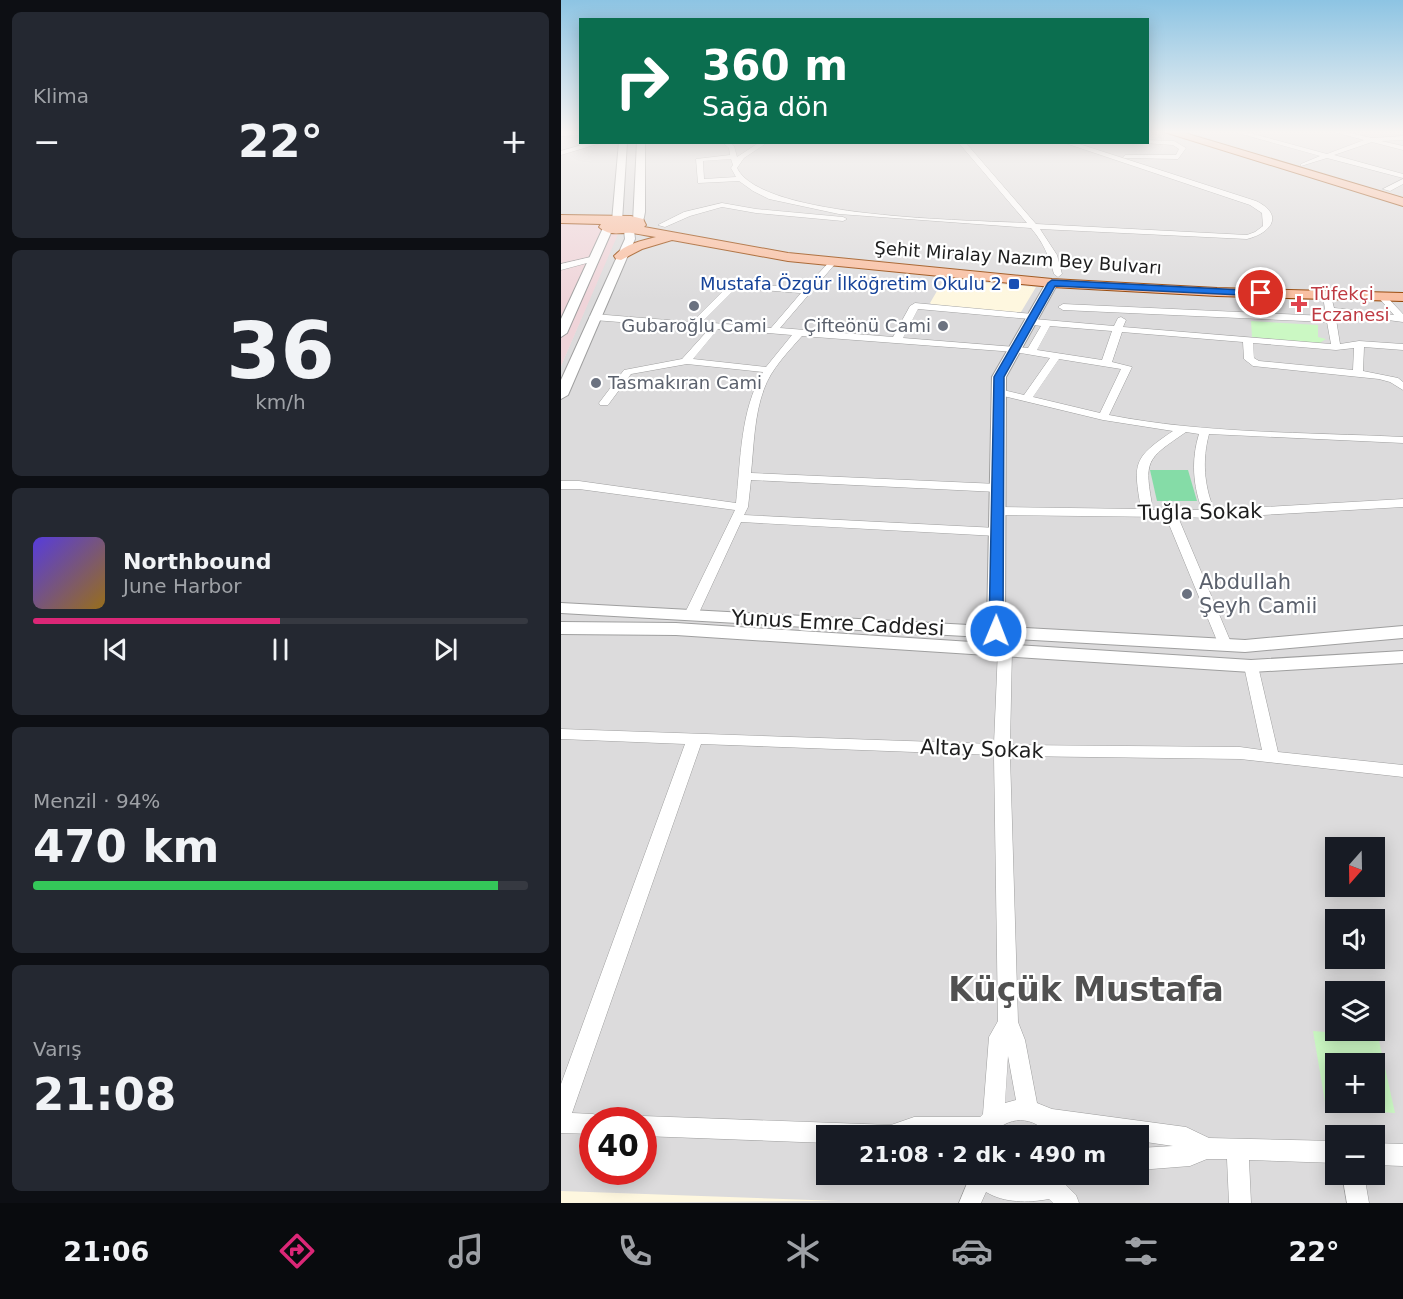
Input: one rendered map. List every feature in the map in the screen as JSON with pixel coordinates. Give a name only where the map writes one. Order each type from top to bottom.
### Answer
[{"type":"main road","points":[[1353,187],[1403,202]]},
{"type":"main road","points":[[1380,187],[1403,194]]},
{"type":"main road","points":[[561,219],[634,226]]},
{"type":"main road","points":[[561,225],[611,224]]},
{"type":"main road","name":"Şehit Miralay Nazım Bey Bulvarı","points":[[634,226],[662,225],[889,261],[1169,289],[1329,308],[1382,297],[1403,297]]},
{"type":"main road","name":"Şehit Miralay Nazım Bey Bulvarı","points":[[634,226],[691,239],[832,262],[1055,278],[1216,284],[1403,286]]},
{"type":"main road","points":[[621,256],[653,241],[691,239]]},
{"type":"street","points":[[561,333],[566,313],[611,224],[616,187]]},
{"type":"street","points":[[561,395],[630,239],[640,212],[640,187]]},
{"type":"street","points":[[753,187],[781,199],[864,213],[1036,227],[1247,237],[1258,234],[1267,227],[1269,216],[1267,212],[1253,203],[1204,187]]},
{"type":"street","points":[[996,631],[999,377],[1015,349],[1037,320],[1055,278],[1053,255],[1036,227],[1001,187]]},
{"type":"street","points":[[1387,189],[1391,187]]},
{"type":"street","points":[[662,225],[687,214],[719,205],[756,211],[850,219],[860,217],[864,213]]},
{"type":"street","points":[[561,267],[595,258]]},
{"type":"street","points":[[772,332],[832,262]]},
{"type":"street","points":[[693,325],[734,285],[807,291]]},
{"type":"street","points":[[1168,311],[1169,289]]},
{"type":"street","points":[[1382,297],[1403,319]]},
{"type":"street","points":[[896,341],[915,306],[1037,320],[1226,336],[1248,341],[1336,347],[1359,344],[1403,347]]},
{"type":"street","points":[[1063,306],[1227,314],[1329,308],[1403,319]]},
{"type":"street","points":[[1329,308],[1336,347]]},
{"type":"street","points":[[1106,364],[1120,328],[1124,309]]},
{"type":"street","points":[[1226,336],[1227,314]]},
{"type":"street","points":[[594,317],[1015,349],[1127,367],[1103,417]]},
{"type":"street","points":[[1032,352],[1037,320]]},
{"type":"street","points":[[687,361],[715,327]]},
{"type":"street","points":[[691,615],[739,512],[751,416],[759,388],[769,370],[798,334]]},
{"type":"street","points":[[1248,341],[1249,359],[1257,364],[1358,373],[1387,378],[1403,387]]},
{"type":"street","points":[[1358,373],[1359,344]]},
{"type":"street","points":[[1027,398],[1056,356]]},
{"type":"street","points":[[604,403],[628,372],[687,361],[769,370]]},
{"type":"street","points":[[999,392],[1103,417],[1184,429],[1403,440]]},
{"type":"street","points":[[1148,513],[1140,468],[1148,453],[1184,429]]},
{"type":"street","points":[[1205,431],[1198,466],[1203,494],[1211,514]]},
{"type":"street","points":[[745,476],[998,488]]},
{"type":"street","points":[[561,485],[579,484],[739,512],[997,532]]},
{"type":"street","name":"Tuğla Sokak","points":[[997,511],[1211,514],[1403,503]]},
{"type":"street","points":[[1171,513],[1225,645]]},
{"type":"street","name":"Yunus Emre Caddesi","points":[[561,608],[1245,646],[1403,632]]},
{"type":"street","name":"Yunus Emre Caddesi","points":[[561,628],[676,629],[1251,666],[1403,657]]},
{"type":"street","points":[[1005,649],[1002,750],[1008,1022],[1015,1040],[1028,1109]]},
{"type":"street","points":[[1251,666],[1271,757]]},
{"type":"street","name":"Altay Sokak","points":[[561,734],[1002,750],[1240,753],[1403,771]]},
{"type":"street","points":[[561,1113],[695,739]]},
{"type":"street","points":[[985,1125],[999,1037],[1008,1022]]},
{"type":"street","points":[[988,1125],[1015,1108],[1028,1109],[1053,1125]]},
{"type":"street","points":[[561,1123],[579,1124]]},
{"type":"street","points":[[657,1127],[816,1132]]},
{"type":"street","points":[[1149,1134],[1186,1137],[1207,1148]]},
{"type":"street","points":[[1149,1158],[1190,1155],[1207,1148],[1325,1152]]},
{"type":"street","points":[[1237,1149],[1240,1203]]},
{"type":"street","points":[[1385,1154],[1403,1155]]},
{"type":"street","points":[[971,1203],[978,1185]]},
{"type":"street","points":[[993,1185],[998,1190],[1036,1193],[1068,1203]]},
{"type":"street","points":[[1355,1185],[1358,1203]]},
{"type":"shaded area","points":[[561,187],[1403,187],[1403,1203],[561,1203],[561,366],[621,225],[561,222]]},
{"type":"shaded area","points":[[561,222],[622,225],[561,366]]},
{"type":"shaded area","points":[[944,279],[1036,287],[1021,312],[934,306],[930,303]]},
{"type":"shaded area","points":[[561,1191],[839,1201],[561,1203]]},
{"type":"green space","points":[[1251,321],[1318,325],[1318,337],[1326,339],[1318,344],[1252,337]]},
{"type":"green space","points":[[1150,470],[1188,470],[1197,501],[1157,501]]},
{"type":"green space","points":[[1313,1031],[1325,1032],[1325,1041],[1379,1041],[1382,1053],[1325,1053],[1325,1102]]},
{"type":"green space","points":[[1385,1068],[1395,1113],[1385,1112]]},
{"type":"place","name":"Mustafa Özgür İlköğretim Okulu 2","points":[[1014,284]]},
{"type":"place","name":"Tüfekçi Eczanesi","points":[[1299,304]]},
{"type":"place","name":"Gubaroğlu Cami","points":[[694,306]]},
{"type":"place","name":"Çifteönü Cami","points":[[943,326]]},
{"type":"place","name":"Tasmakıran Cami","points":[[596,383]]},
{"type":"place","name":"Abdullah Şeyh Camii","points":[[1187,594]]},
{"type":"district","name":"Küçük Mustafa","points":[[1086,989]]},
{"type":"route","points":[[996,631],[999,377],[1052,283],[1261,293]]}]
